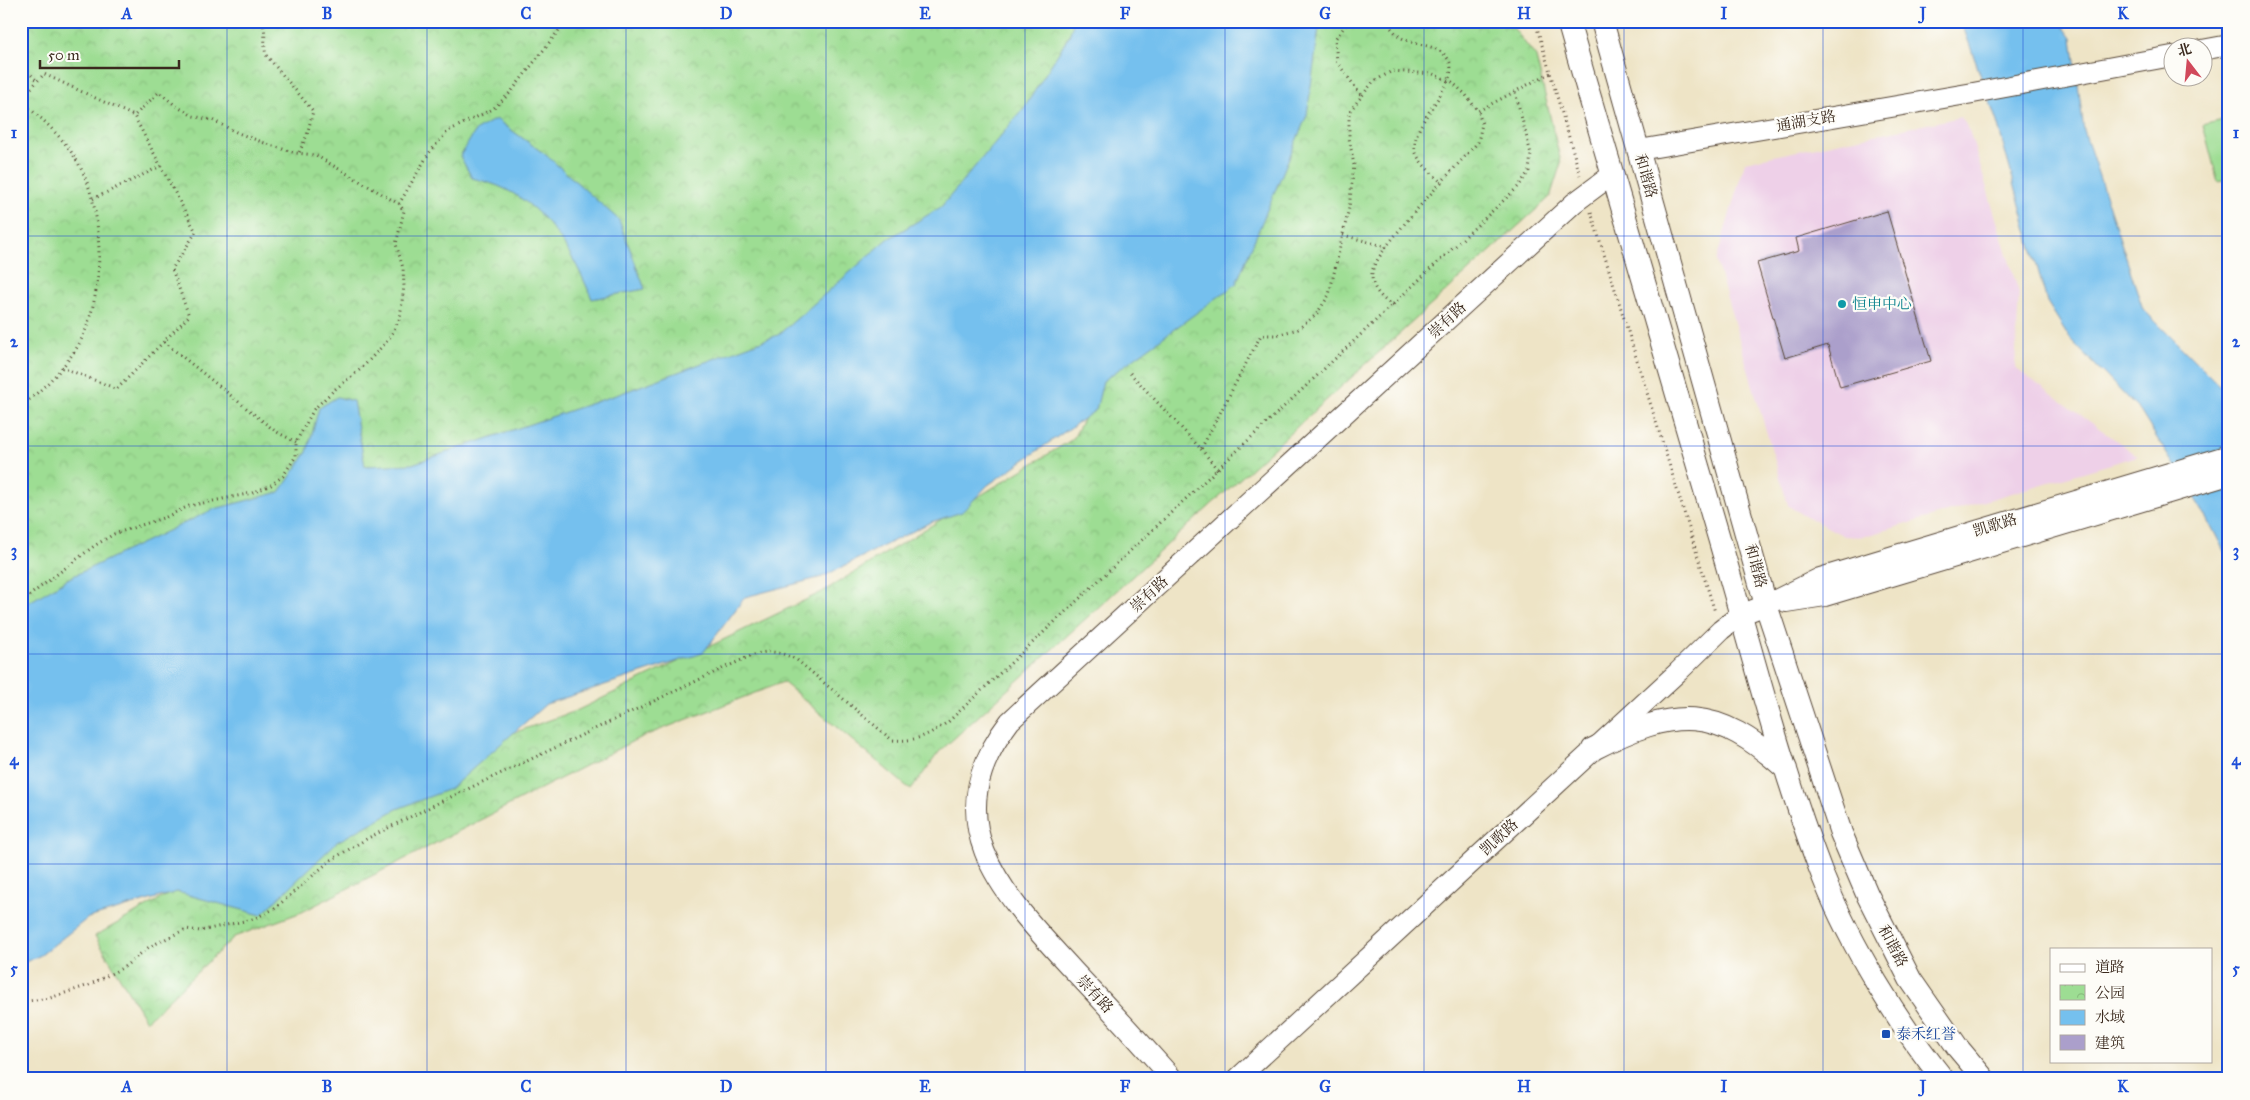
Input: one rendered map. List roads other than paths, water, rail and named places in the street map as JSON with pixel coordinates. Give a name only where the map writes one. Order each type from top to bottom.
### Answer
[{"type":"main road","name":"和谐路","points":[[1602,21],[1766,605],[1841,833],[1867,894],[1910,979],[1958,1048],[1984,1079]]},
{"type":"main road","name":"和谐路","points":[[1570,29],[1786,770],[1825,881],[1843,920],[1884,995],[1943,1079]]},
{"type":"main road","points":[[1593,749],[1618,736],[1659,721],[1675,718],[1707,720],[1734,730],[1751,740],[1786,770]]},
{"type":"street","points":[[2212,48],[2229,45]]},
{"type":"street","name":"通湖支路","points":[[1637,143],[1973,93],[2162,58]]},
{"type":"street","name":"崇有路","points":[[1173,1079],[1032,925],[997,880],[985,855],[979,830],[978,784],[984,763],[994,742],[1010,721],[1586,194],[1613,174]]},
{"type":"street","name":"凯歌路","points":[[1237,1079],[1678,672],[1721,630],[1740,615],[1766,605],[1820,578],[2229,455]]},
{"type":"street","name":"凯歌路","points":[[1766,605],[1825,596],[2229,475]]},
{"type":"water","points":[[1074,21],[1320,21],[1307,115],[1236,284],[1103,381],[1096,410],[988,485],[962,512],[931,522],[822,577],[745,597],[703,653],[546,704],[450,789],[397,809],[337,842],[261,915],[177,892],[88,918],[41,955],[21,964],[21,607],[71,577],[214,509],[280,492],[307,452],[319,408],[337,397],[353,401],[365,466],[412,464],[619,394],[778,335],[888,239],[941,207],[1024,108],[1069,36]]},
{"type":"water","points":[[1636,21],[1710,21],[1662,27]]},
{"type":"water","points":[[1957,21],[2059,21],[2072,38],[2084,131],[2143,309],[2229,395],[2229,561],[2207,518],[2140,411],[2071,340],[2047,302],[1997,122],[1964,29]]},
{"type":"water","points":[[496,119],[546,155],[619,220],[645,289],[592,299],[568,251],[547,222],[520,198],[505,189],[472,178],[460,156],[476,130]]},
{"type":"place","name":"恒申中心","points":[[1842,304]]},
{"type":"place","name":"泰禾红誉","points":[[1886,1034]]}]
